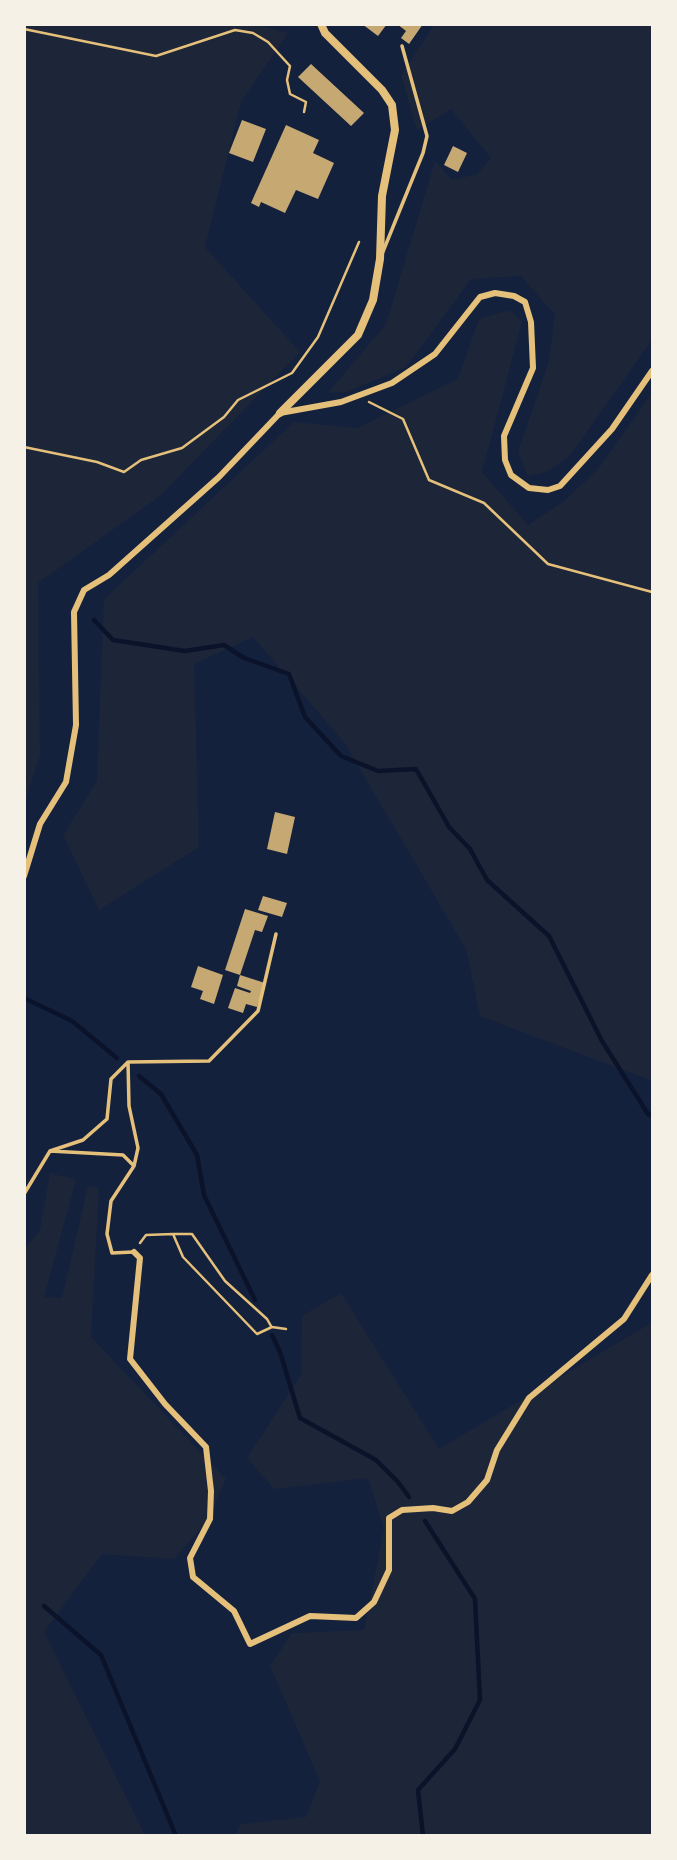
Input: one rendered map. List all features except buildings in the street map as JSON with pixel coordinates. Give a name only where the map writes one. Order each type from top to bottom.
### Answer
[{"type":"street","points":[[24,876],[40,824],[66,782],[76,725],[74,612],[85,590],[109,575],[219,477],[358,335],[373,300],[380,259],[382,196],[395,130],[392,105],[382,90],[325,33],[321,24]]},
{"type":"street","points":[[280,414],[341,402],[392,383],[435,354],[480,297],[495,293],[514,296],[525,302],[531,322],[533,368],[504,436],[505,460],[511,475],[529,488],[548,490],[560,486],[612,429],[653,371]]},
{"type":"street","points":[[134,1252],[140,1258],[130,1359],[165,1404],[206,1447],[211,1491],[210,1519],[190,1559],[192,1577],[234,1611],[250,1644],[310,1616],[356,1618],[374,1602],[389,1570],[389,1518],[402,1510],[432,1508],[452,1511],[468,1502],[487,1480],[498,1450],[529,1398],[624,1320],[653,1276]]},
{"type":"lane","points":[[380,259],[423,153],[427,136],[402,46]]},
{"type":"lane","points":[[24,1194],[50,1151],[83,1140],[107,1119],[111,1079],[128,1062],[209,1061],[258,1010],[276,934]]},
{"type":"lane","points":[[128,1062],[129,1106],[138,1147],[134,1166],[111,1201],[107,1234],[112,1252],[134,1252]]},
{"type":"lane","points":[[50,1151],[123,1155],[134,1166]]},
{"type":"path","points":[[24,29],[156,56],[235,30],[253,33],[268,42],[290,66],[287,80],[290,94],[306,102],[304,112]]},
{"type":"path","points":[[24,447],[96,462],[124,472],[141,460],[182,448],[224,417],[238,400],[292,373],[318,337],[359,242]]},
{"type":"path","points":[[357,396],[404,419],[429,480],[484,503],[548,564],[653,592]]},
{"type":"path","points":[[173,1234],[183,1257],[257,1334],[272,1327],[286,1329]]},
{"type":"path","points":[[134,1252],[146,1235],[192,1234],[225,1281],[267,1319],[272,1327]]},
{"type":"shaded area","points":[[254,24],[288,33],[241,102],[205,247],[300,352],[160,496],[38,583],[40,755],[25,802],[25,25]]},
{"type":"shaded area","points":[[434,25],[652,25],[652,340],[569,457],[546,472],[528,476],[518,452],[549,361],[555,315],[521,276],[471,279],[406,367],[346,392],[328,393],[386,324],[435,161],[452,180],[477,174],[491,158],[451,109],[417,130],[401,75]]},
{"type":"shaded area","points":[[510,310],[522,322],[482,472],[528,525],[564,501],[598,469],[652,393],[652,1081],[480,1016],[466,949],[344,742],[253,637],[194,664],[199,847],[99,910],[63,835],[97,781],[104,599],[294,422],[357,428],[458,379],[479,319]]},
{"type":"shaded area","points":[[50,1173],[76,1180],[44,1297],[62,1298],[88,1186],[99,1188],[91,1337],[226,1479],[209,1519],[174,1559],[102,1554],[44,1632],[145,1835],[25,1835],[24,1250],[40,1230]]},
{"type":"shaded area","points":[[341,1293],[439,1449],[651,1323],[652,1319],[652,1835],[234,1836],[241,1824],[306,1817],[320,1781],[270,1666],[292,1633],[364,1630],[384,1529],[368,1478],[274,1489],[247,1458],[301,1375],[302,1316]]},
{"type":"waterway","points":[[94,620],[113,640],[185,651],[224,645],[244,658],[289,674],[305,717],[341,756],[378,771],[416,769],[449,827],[470,849],[487,880],[549,936],[602,1041],[648,1114],[652,1116]]},
{"type":"waterway","points":[[24,998],[72,1021],[117,1058]]},
{"type":"waterway","points":[[139,1076],[161,1094],[197,1155],[204,1195],[255,1300]]},
{"type":"waterway","points":[[272,1335],[280,1352],[300,1418],[376,1460],[409,1497]]},
{"type":"waterway","points":[[423,1836],[418,1790],[455,1749],[480,1700],[475,1599],[425,1521]]},
{"type":"waterway","points":[[44,1606],[101,1655],[176,1836]]}]
